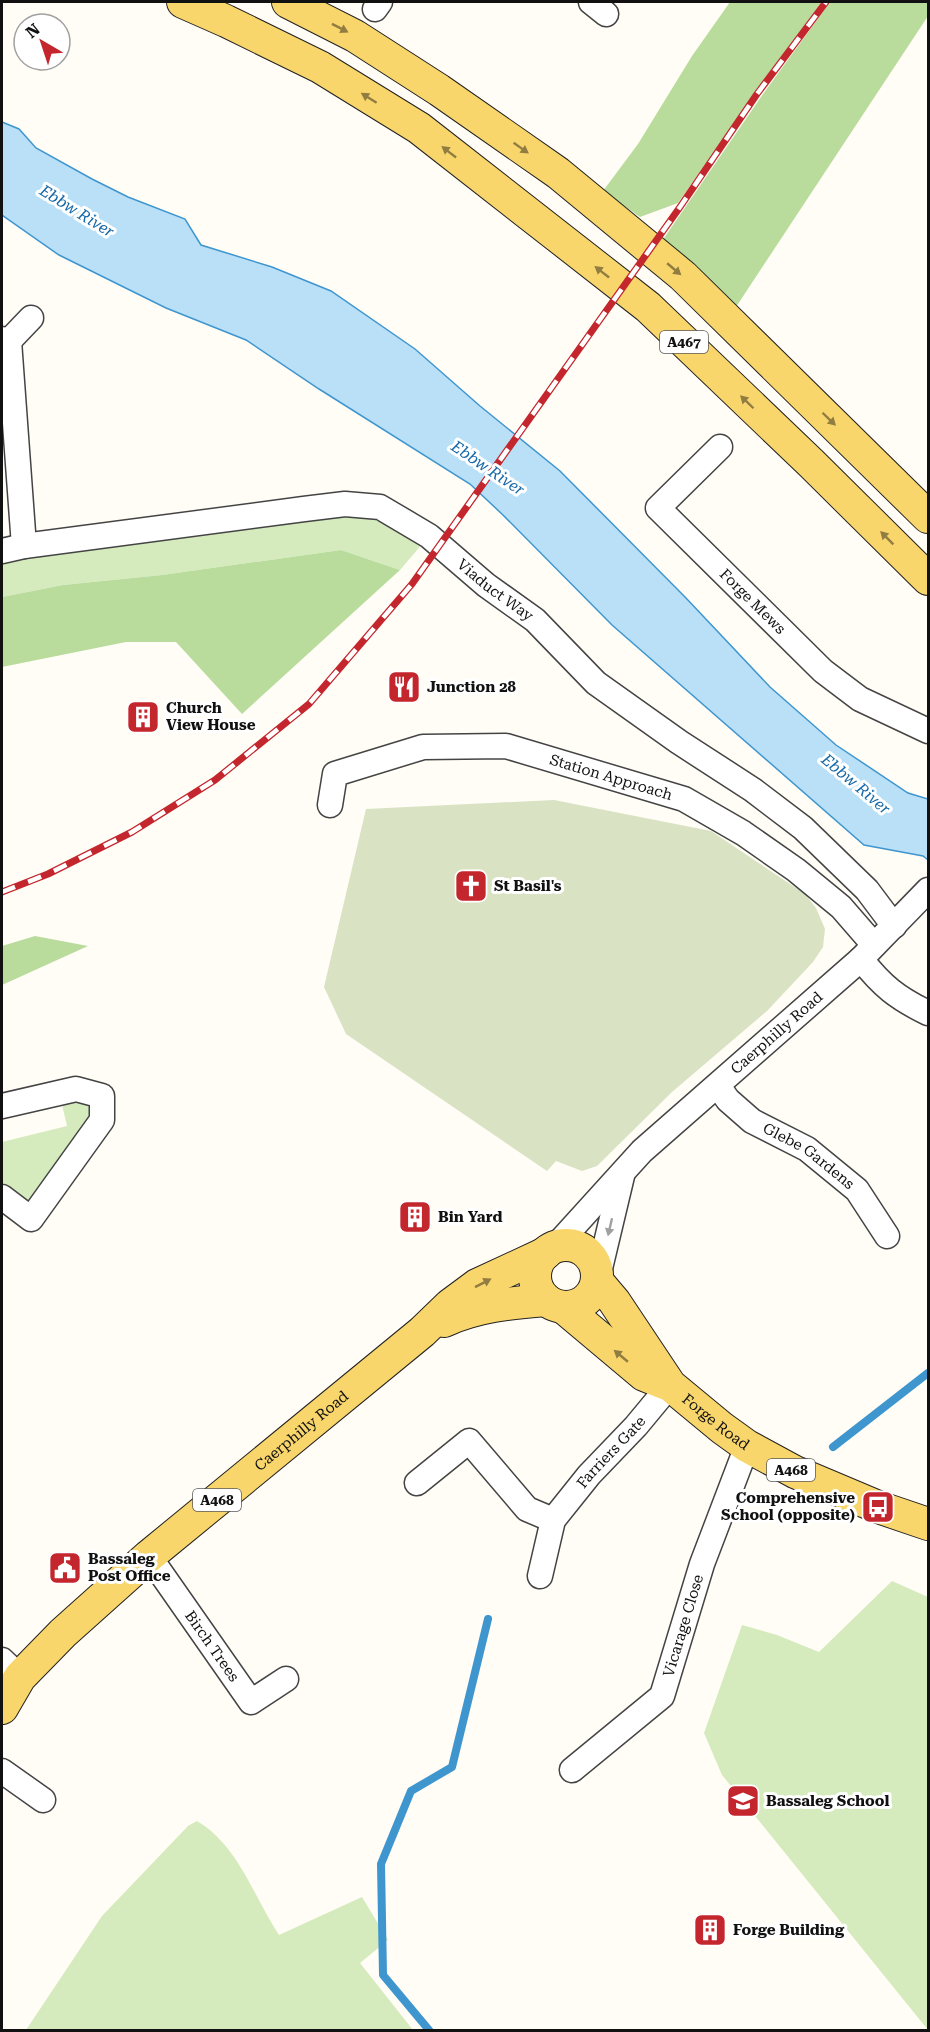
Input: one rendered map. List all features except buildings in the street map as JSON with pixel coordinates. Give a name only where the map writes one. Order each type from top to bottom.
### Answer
[{"type":"main road","name":"A467","points":[[183,2],[320,68],[419,128],[648,307],[928,579]]},
{"type":"main road","name":"A467","points":[[288,2],[355,36],[439,90],[558,173],[683,276],[928,517]]},
{"type":"main road","name":"Caerphilly Road","points":[[2,1708],[11,1669],[63,1632],[149,1556],[422,1332],[450,1305],[477,1286],[550,1250],[567,1245],[578,1247],[594,1261],[597,1281],[593,1292],[584,1302],[574,1306],[554,1303],[504,1304],[462,1312],[422,1332]]},
{"type":"main road","name":"Caerphilly Road","points":[[550,1250],[537,1266],[535,1274],[539,1291],[554,1303]]},
{"type":"main road","name":"Forge Road","points":[[597,1281],[614,1301],[670,1385],[722,1428],[747,1446],[795,1472],[878,1507],[928,1524]]},
{"type":"main road","name":"Forge Road","points":[[554,1303],[644,1375],[670,1385]]},
{"type":"street","points":[[13,548],[5,340],[31,318]]},
{"type":"street","name":"Forge Mews","points":[[720,447],[658,508],[823,671],[860,699],[928,731]]},
{"type":"street","name":"Viaduct Way","points":[[13,548],[304,508],[345,504],[380,507],[429,536],[486,585],[535,621],[596,683],[679,742],[753,790],[803,828],[867,890],[902,918]]},
{"type":"street","name":"Station Approach","points":[[330,805],[335,774],[423,747],[506,746],[684,799],[743,833],[796,870],[841,907],[868,952]]},
{"type":"street","name":"Caerphilly Road","points":[[550,1250],[642,1151],[868,952],[928,890]]},
{"type":"street","points":[[868,952],[880,983],[910,1004],[928,1012]]},
{"type":"street","name":"Glebe Gardens","points":[[718,1086],[728,1100],[752,1121],[807,1149],[857,1190],[887,1236]]},
{"type":"street","points":[[2,1106],[76,1089],[102,1096],[102,1120],[31,1219],[2,1197]]},
{"type":"street","name":"Caerphilly Road","points":[[597,1281],[622,1174]]},
{"type":"street","name":"Farriers Gate","points":[[540,1576],[553,1520],[670,1385]]},
{"type":"street","points":[[417,1482],[469,1441],[527,1509],[553,1520]]},
{"type":"street","name":"Vicarage Close","points":[[572,1770],[662,1696],[702,1564],[747,1446]]},
{"type":"street","name":"Birch Trees","points":[[149,1556],[251,1702],[286,1679]]},
{"type":"street","points":[[2,1771],[43,1800]]},
{"type":"green space","points":[[730,2],[824,2],[756,92],[678,203],[640,217],[603,191],[638,144],[692,56]]},
{"type":"green space","points":[[830,2],[928,2],[928,16],[734,310],[662,241],[761,97]]},
{"type":"green space","points":[[345,504],[429,536],[400,570],[341,550],[162,575],[63,585],[2,597],[2,551]]},
{"type":"green space","points":[[341,550],[400,570],[242,714],[176,642],[126,642],[2,667],[2,597],[63,585],[162,575]]},
{"type":"green space","points":[[554,800],[711,831],[805,894],[816,908],[825,929],[823,947],[813,962],[767,1011],[672,1092],[597,1166],[582,1171],[556,1161],[547,1171],[346,1034],[324,987],[366,809]]},
{"type":"green space","points":[[35,936],[88,946],[2,985],[2,946]]},
{"type":"green space","points":[[59,1092],[102,1096],[102,1120],[31,1219],[2,1197],[2,1142],[67,1126]]},
{"type":"green space","points":[[892,1581],[928,1597],[928,2030],[722,1775],[704,1733],[742,1625],[777,1635],[819,1652]]},
{"type":"green space","points":[[197,1821],[224,1844],[244,1873],[279,1935],[362,1897],[388,1940],[360,1963],[413,2030],[26,2030],[102,1916],[188,1826]]},
{"type":"water","name":"Ebbw River","points":[[2,122],[19,129],[36,148],[92,179],[128,197],[185,219],[201,245],[272,267],[331,291],[415,349],[560,471],[686,598],[770,687],[836,745],[908,793],[928,799],[928,860],[923,856],[864,845],[612,625],[470,484],[246,340],[166,308],[59,255],[2,215]]},
{"type":"waterway","points":[[833,1447],[928,1373]]},
{"type":"waterway","points":[[429,2030],[383,1975],[381,1864],[411,1791],[452,1767],[488,1619]]},
{"type":"railway","points":[[2,892],[48,874],[132,832],[215,780],[309,704],[412,584],[680,207],[757,94],[826,2]]},
{"type":"place","name":"Junction 28","points":[[404,687]]},
{"type":"place","name":"Church View House","points":[[143,717]]},
{"type":"place","name":"St Basil's","points":[[471,886]]},
{"type":"place","name":"Bin Yard","points":[[415,1217]]},
{"type":"place","name":"Comprehensive School (opposite)","points":[[878,1507]]},
{"type":"place","name":"Bassaleg Post Office","points":[[65,1568]]},
{"type":"place","name":"Bassaleg School","points":[[743,1801]]},
{"type":"place","name":"Forge Building","points":[[710,1930]]}]
